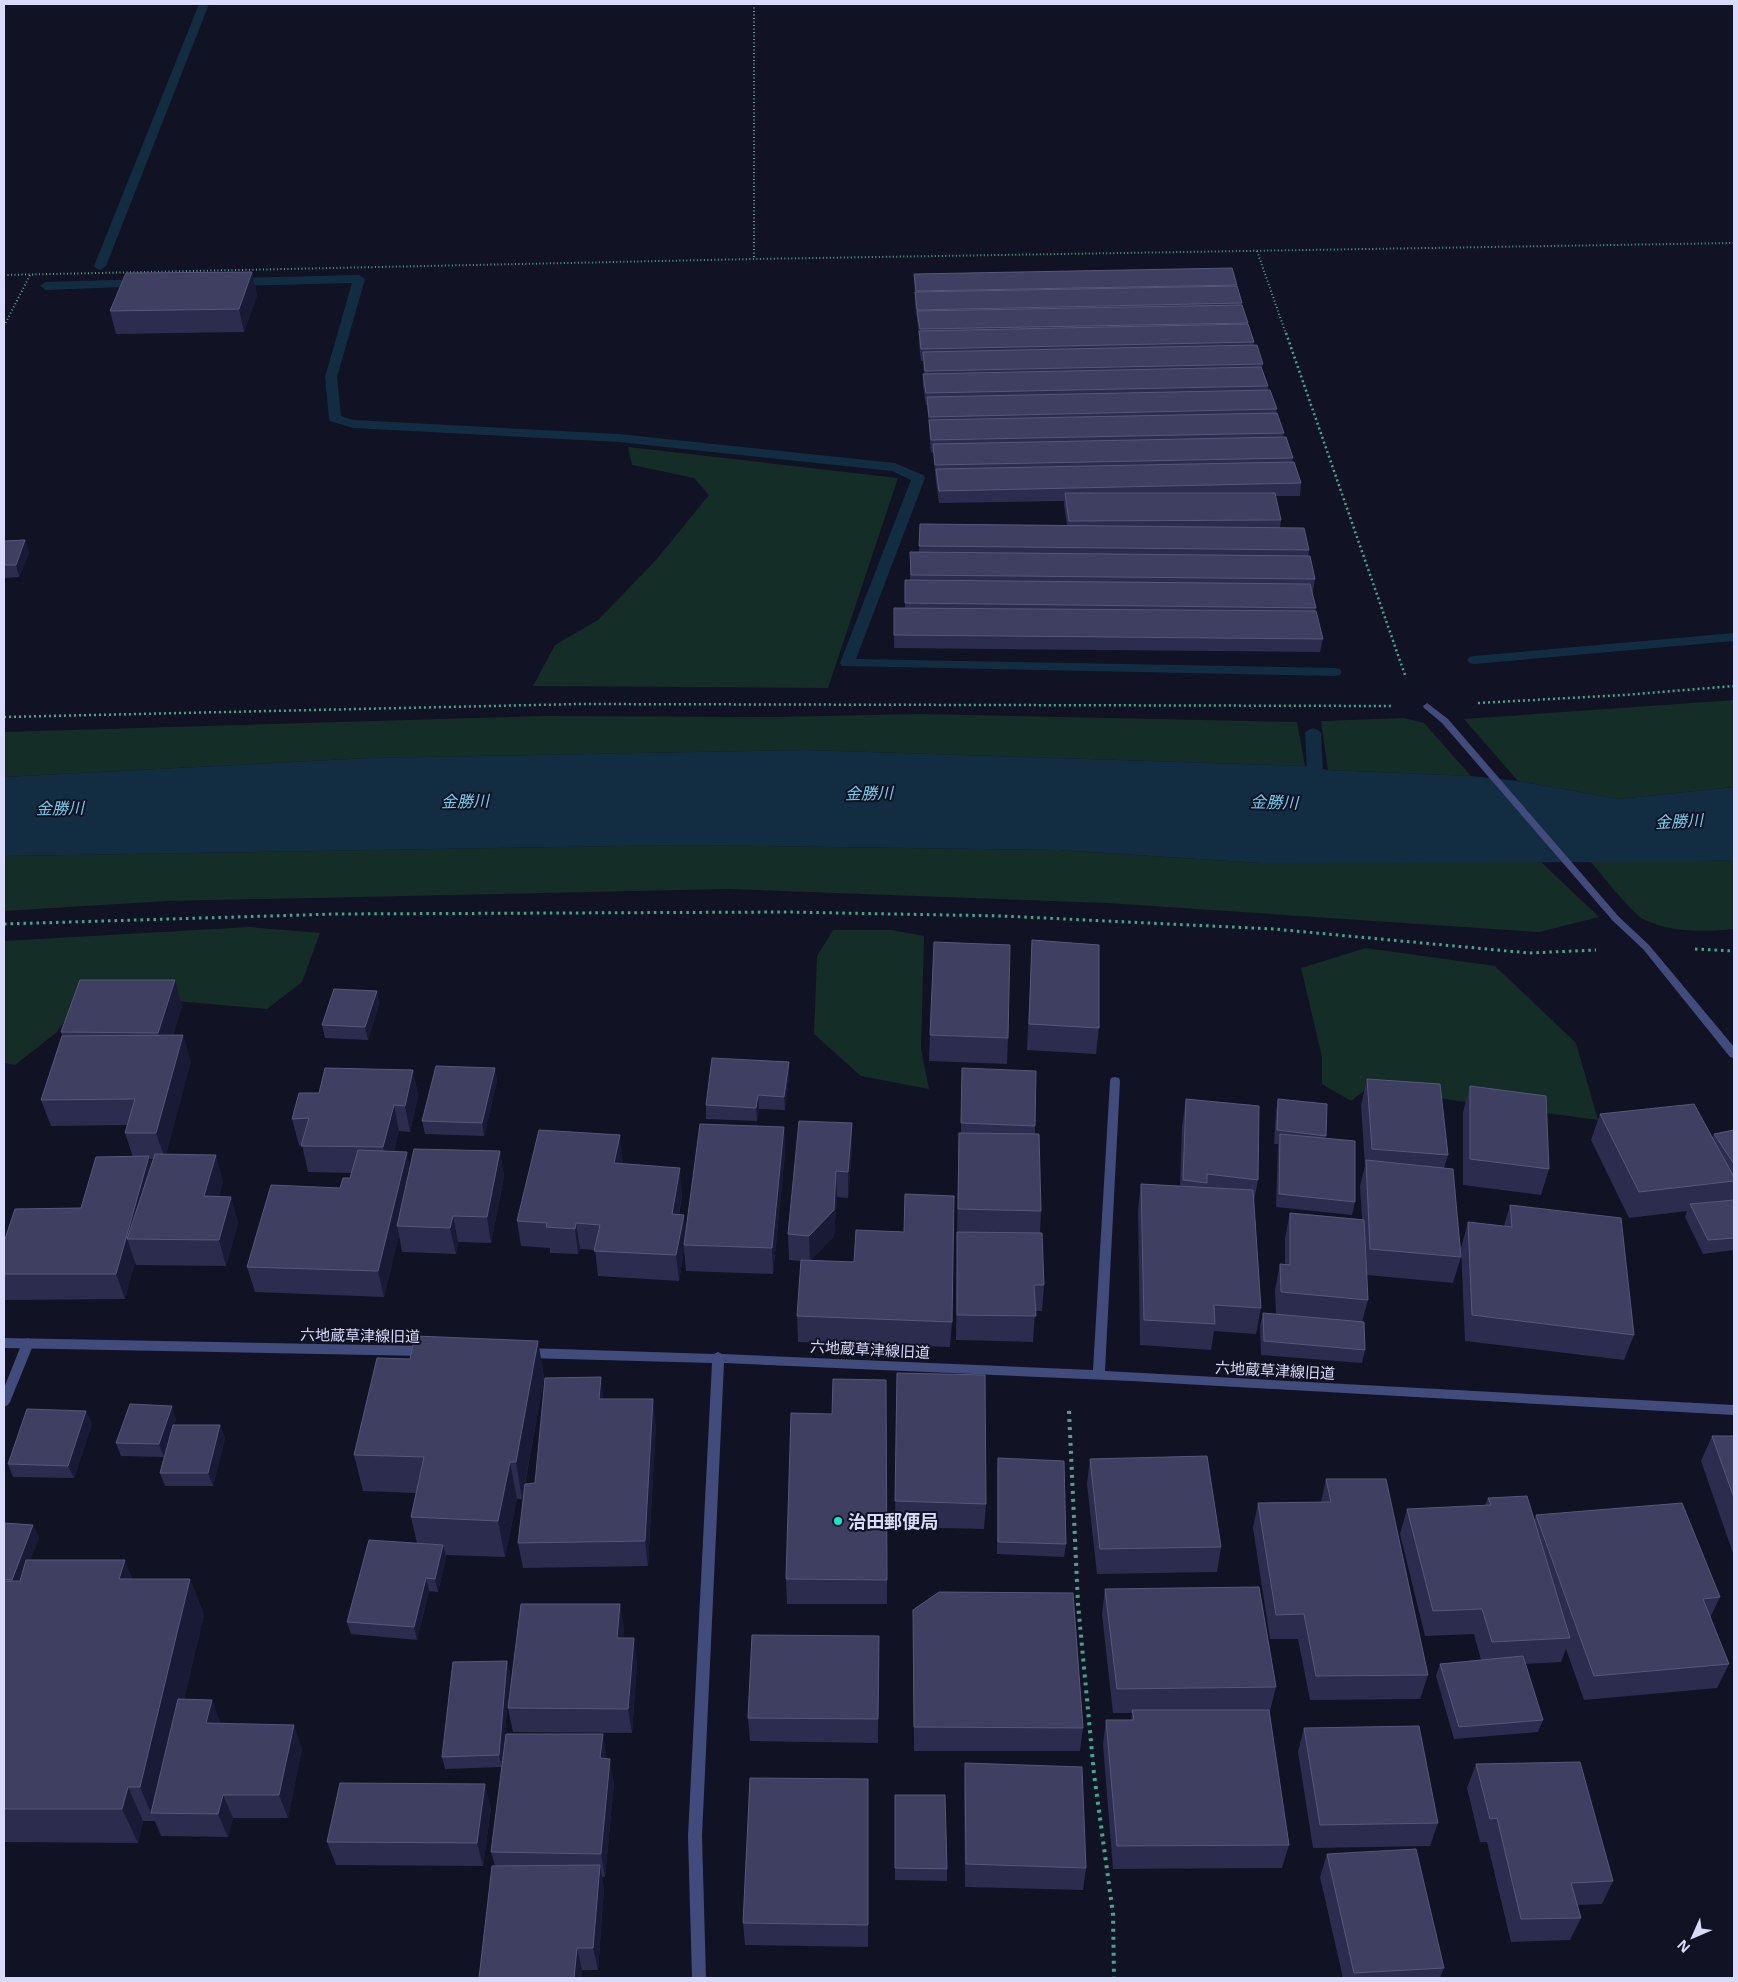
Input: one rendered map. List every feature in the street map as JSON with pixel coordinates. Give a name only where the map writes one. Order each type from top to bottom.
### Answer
[{"type":"street","points":[[1427,706],[1445,721],[1616,919],[1646,947],[1734,1054]]},
{"type":"street","points":[[1099,1375],[1115,1080]]},
{"type":"street","name":"六地蔵草津線旧道","points":[[4,1343],[442,1352]]},
{"type":"street","points":[[4,1402],[28,1343]]},
{"type":"street","name":"六地蔵草津線旧道","points":[[511,1353],[718,1357],[1068,1373],[1734,1410]]},
{"type":"street","points":[[699,1978],[695,1836],[718,1357]]},
{"type":"path","points":[[754,4],[754,259]]},
{"type":"path","points":[[4,275],[754,259],[1734,243]]},
{"type":"path","points":[[1257,251],[1405,677],[1427,706]]},
{"type":"path","points":[[4,326],[30,274]]},
{"type":"path","points":[[4,717],[579,704],[1427,706],[1624,696],[1734,686]]},
{"type":"path","points":[[4,924],[335,914],[797,912],[1002,916],[1274,929],[1529,953],[1646,947],[1734,951]]},
{"type":"path","points":[[1068,1373],[1078,1604],[1094,1774],[1113,1914],[1114,1978]]},
{"type":"green space","points":[[628,447],[898,478],[828,688],[533,686],[555,645],[598,620],[656,560],[709,495],[694,478],[632,465]]},
{"type":"green space","points":[[1734,700],[1734,787],[1619,799],[1518,781],[1464,719]]},
{"type":"green space","points":[[920,714],[1297,722],[1305,766],[805,750],[370,758],[4,777],[4,732],[544,716],[774,717]]},
{"type":"green space","points":[[1404,718],[1424,723],[1471,776],[1328,770],[1321,721]]},
{"type":"green space","points":[[685,845],[1059,850],[1260,863],[1540,861],[1599,917],[1539,932],[1107,903],[727,889],[167,901],[4,911],[4,856]]},
{"type":"green space","points":[[1734,860],[1734,929],[1711,931],[1676,929],[1654,924],[1643,919],[1625,902],[1591,862]]},
{"type":"green space","points":[[249,927],[320,933],[302,982],[267,1009],[84,993],[57,1032],[15,1065],[4,1063],[4,941]]},
{"type":"green space","points":[[833,930],[892,930],[924,936],[921,1049],[929,1089],[861,1076],[814,1034],[817,956]]},
{"type":"green space","points":[[1366,948],[1495,966],[1576,1043],[1598,1120],[1444,1099],[1378,1080],[1351,1101],[1322,1084],[1322,1057],[1301,968]]},
{"type":"water","name":"金勝川","points":[[805,750],[1305,766],[1328,770],[1471,776],[1518,781],[1619,799],[1734,787],[1734,860],[1671,862],[1260,863],[1059,850],[685,845],[4,856],[4,777],[370,758]]},
{"type":"building","points":[[1232,268],[1237,285],[916,291],[914,274]]},
{"type":"building","points":[[252,272],[239,309],[110,311],[126,273]]},
{"type":"building","points":[[1237,286],[1242,303],[917,310],[915,292]]},
{"type":"building","points":[[1242,305],[1248,323],[920,329],[917,311]]},
{"type":"building","points":[[1248,324],[1254,342],[921,349],[919,331]]},
{"type":"building","points":[[1257,345],[1263,364],[925,371],[923,352]]},
{"type":"building","points":[[1261,367],[1268,386],[926,393],[923,374]]},
{"type":"building","points":[[1270,390],[1277,409],[929,417],[927,397]]},
{"type":"building","points":[[1277,413],[1284,433],[931,440],[929,420]]},
{"type":"building","points":[[1286,437],[1293,458],[935,465],[933,444]]},
{"type":"building","points":[[1294,462],[1301,483],[939,491],[936,469]]},
{"type":"building","points":[[1065,493],[1275,493],[1281,520],[1069,521]]},
{"type":"building","points":[[920,524],[1304,528],[1309,550],[919,546]]},
{"type":"building","points":[[25,540],[16,565],[4,565],[4,541]]},
{"type":"building","points":[[910,552],[1310,556],[1315,579],[911,575]]},
{"type":"building","points":[[905,580],[1310,584],[1316,608],[905,603]]},
{"type":"building","points":[[894,608],[1316,611],[1323,639],[894,635]]},
{"type":"building","points":[[1032,940],[1099,945],[1099,1028],[1029,1024]]},
{"type":"building","points":[[934,942],[1010,945],[1008,1038],[930,1035]]},
{"type":"building","points":[[80,980],[175,980],[158,1033],[61,1032]]},
{"type":"building","points":[[334,989],[377,991],[365,1027],[322,1025]]},
{"type":"building","points":[[183,1035],[156,1133],[125,1133],[135,1099],[41,1100],[62,1036]]},
{"type":"building","points":[[712,1058],[789,1062],[784,1097],[758,1095],[756,1108],[706,1105]]},
{"type":"building","points":[[436,1066],[495,1068],[482,1123],[422,1121]]},
{"type":"building","points":[[325,1068],[413,1070],[405,1106],[394,1105],[383,1147],[301,1146],[309,1118],[292,1119],[299,1093],[319,1093]]},
{"type":"building","points":[[962,1068],[1036,1071],[1035,1126],[961,1123]]},
{"type":"building","points":[[1367,1079],[1440,1084],[1448,1155],[1372,1149]]},
{"type":"building","points":[[1470,1086],[1546,1096],[1549,1169],[1470,1159]]},
{"type":"building","points":[[1186,1099],[1259,1106],[1258,1180],[1207,1174],[1207,1183],[1183,1180]]},
{"type":"building","points":[[1278,1099],[1327,1104],[1326,1136],[1277,1130]]},
{"type":"building","points":[[1694,1104],[1734,1177],[1734,1181],[1639,1192],[1600,1114]]},
{"type":"building","points":[[799,1121],[852,1123],[848,1172],[836,1171],[834,1210],[809,1236],[788,1234]]},
{"type":"building","points":[[700,1124],[784,1127],[772,1248],[684,1245]]},
{"type":"building","points":[[539,1130],[620,1135],[614,1163],[680,1168],[672,1214],[684,1215],[676,1255],[594,1251],[600,1225],[576,1223],[575,1229],[546,1227],[547,1223],[517,1221]]},
{"type":"building","points":[[1734,1130],[1734,1164],[1714,1134]]},
{"type":"building","points":[[959,1133],[1039,1134],[1041,1211],[958,1209]]},
{"type":"building","points":[[1280,1134],[1355,1141],[1355,1202],[1279,1194]]},
{"type":"building","points":[[414,1149],[500,1151],[487,1217],[453,1216],[450,1228],[397,1226]]},
{"type":"building","points":[[358,1150],[407,1152],[378,1271],[247,1267],[271,1185],[340,1188],[343,1178],[350,1178]]},
{"type":"building","points":[[155,1154],[216,1155],[204,1196],[231,1197],[219,1240],[127,1239]]},
{"type":"building","points":[[149,1156],[116,1274],[4,1274],[4,1242],[15,1209],[81,1208],[96,1157]]},
{"type":"building","points":[[1366,1160],[1453,1169],[1461,1257],[1370,1249]]},
{"type":"building","points":[[1141,1184],[1253,1190],[1261,1308],[1214,1305],[1215,1324],[1144,1320]]},
{"type":"building","points":[[905,1194],[954,1196],[952,1322],[797,1316],[801,1260],[854,1262],[856,1230],[904,1232]]},
{"type":"building","points":[[1734,1200],[1734,1238],[1708,1240],[1690,1204]]},
{"type":"building","points":[[1510,1205],[1621,1218],[1634,1335],[1472,1315],[1468,1222],[1512,1227]]},
{"type":"building","points":[[1290,1213],[1364,1220],[1368,1300],[1281,1292],[1280,1264],[1290,1265]]},
{"type":"building","points":[[957,1232],[1042,1233],[1044,1285],[1034,1285],[1036,1316],[957,1315]]},
{"type":"building","points":[[1263,1313],[1364,1322],[1365,1350],[1264,1341]]},
{"type":"building","points":[[415,1336],[538,1341],[516,1462],[510,1462],[498,1521],[411,1517],[424,1457],[354,1455],[377,1358],[410,1359]]},
{"type":"building","points":[[897,1373],[985,1375],[986,1504],[895,1501]]},
{"type":"building","points":[[601,1377],[599,1399],[653,1399],[645,1541],[518,1543],[525,1484],[535,1483],[545,1378]]},
{"type":"building","name":"治田郵便局","points":[[833,1379],[886,1380],[887,1580],[786,1579],[791,1413],[832,1414]]},
{"type":"building","points":[[130,1404],[172,1406],[159,1444],[116,1443]]},
{"type":"building","points":[[27,1409],[86,1411],[68,1466],[8,1464]]},
{"type":"building","points":[[173,1425],[220,1425],[208,1473],[160,1473]]},
{"type":"building","points":[[1712,1436],[1734,1436],[1734,1498]]},
{"type":"building","points":[[1207,1456],[1221,1547],[1100,1549],[1090,1459]]},
{"type":"building","points":[[998,1458],[1064,1461],[1066,1544],[998,1542]]},
{"type":"building","points":[[1326,1479],[1386,1479],[1428,1675],[1316,1676],[1304,1614],[1276,1615],[1258,1503],[1331,1502]]},
{"type":"building","points":[[1527,1496],[1570,1638],[1492,1642],[1482,1609],[1433,1611],[1407,1509],[1491,1505],[1488,1498]]},
{"type":"building","points":[[1682,1503],[1720,1597],[1703,1599],[1729,1664],[1594,1676],[1536,1515]]},
{"type":"building","points":[[4,1523],[33,1525],[12,1580],[4,1579]]},
{"type":"building","points":[[369,1540],[443,1545],[435,1579],[426,1578],[414,1627],[347,1622]]},
{"type":"building","points":[[26,1560],[125,1560],[119,1579],[190,1579],[140,1787],[128,1787],[122,1809],[4,1809],[4,1581],[20,1581]]},
{"type":"building","points":[[1259,1587],[1276,1687],[1117,1689],[1105,1589]]},
{"type":"building","points":[[939,1592],[1073,1593],[1083,1728],[914,1727],[913,1610]]},
{"type":"building","points":[[521,1604],[620,1604],[617,1638],[634,1638],[628,1709],[508,1708]]},
{"type":"building","points":[[752,1635],[879,1636],[878,1719],[748,1718]]},
{"type":"building","points":[[1523,1656],[1543,1720],[1459,1727],[1440,1664]]},
{"type":"building","points":[[507,1661],[499,1755],[442,1757],[453,1662]]},
{"type":"building","points":[[178,1699],[212,1700],[206,1723],[294,1725],[279,1795],[223,1795],[218,1814],[151,1813]]},
{"type":"building","points":[[1132,1710],[1269,1710],[1289,1845],[1117,1846],[1106,1720],[1134,1720]]},
{"type":"building","points":[[1419,1726],[1438,1823],[1320,1825],[1304,1728]]},
{"type":"building","points":[[506,1734],[603,1734],[600,1758],[610,1759],[601,1854],[491,1852]]},
{"type":"building","points":[[1580,1762],[1613,1881],[1571,1883],[1581,1918],[1521,1919],[1497,1818],[1490,1819],[1476,1764]]},
{"type":"building","points":[[965,1763],[1082,1767],[1086,1868],[966,1864]]},
{"type":"building","points":[[750,1778],[868,1779],[868,1925],[743,1923]]},
{"type":"building","points":[[340,1783],[485,1784],[477,1843],[327,1842]]},
{"type":"building","points":[[895,1795],[945,1795],[947,1869],[895,1868]]},
{"type":"building","points":[[1416,1849],[1444,1968],[1354,1973],[1327,1854]]},
{"type":"building","points":[[600,1865],[593,1948],[577,1948],[574,1978],[479,1978],[492,1866]]},
{"type":"waterway","points":[[100,266],[204,4]]},
{"type":"waterway","points":[[230,282],[359,279],[331,377],[335,418],[353,424],[619,438],[895,467],[918,478],[847,663],[1335,672]]},
{"type":"waterway","points":[[46,286],[144,283]]},
{"type":"waterway","points":[[1474,660],[1734,637]]},
{"type":"waterway","points":[[1313,733],[1316,790]]},
{"type":"place","name":"治田郵便局","points":[[838,1521]]}]
